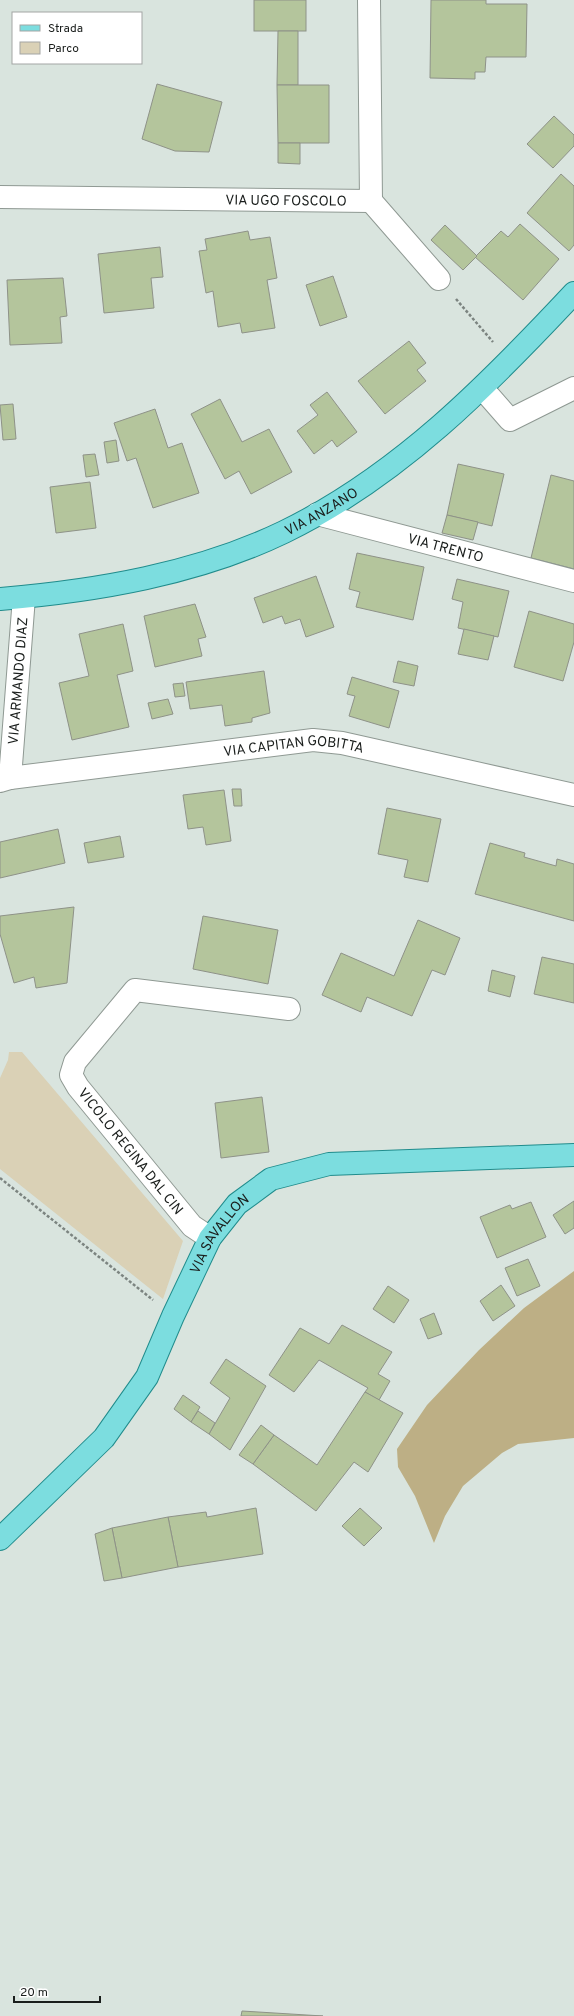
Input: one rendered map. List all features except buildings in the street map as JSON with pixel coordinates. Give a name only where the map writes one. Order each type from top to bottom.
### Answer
[{"type":"main road","name":"VIA ANZANO","points":[[0,599],[85,589],[181,569],[245,548],[283,532],[317,514],[380,473],[449,420],[574,294]]},
{"type":"main road","name":"VIA SAVALLON","points":[[0,1539],[104,1438],[147,1377],[173,1316],[210,1238],[237,1204],[271,1179],[329,1164],[574,1155]]},
{"type":"street","points":[[370,0],[371,201],[439,279]]},
{"type":"street","name":"VIA UGO FOSCOLO","points":[[0,197],[371,201]]},
{"type":"street","points":[[482,388],[510,420],[574,388]]},
{"type":"street","name":"VIA TRENTO","points":[[317,514],[574,581]]},
{"type":"street","name":"VIA ARMANDO DIAZ","points":[[5,780],[24,597]]},
{"type":"street","name":"VIA CAPITAN GOBITTA","points":[[5,780],[313,740],[342,743],[574,795]]},
{"type":"street","name":"VICOLO REGINA DAL CIN","points":[[210,1238],[192,1226],[78,1087],[71,1075],[75,1062],[135,990],[289,1009]]},
{"type":"path","points":[[439,279],[496,345]]},
{"type":"path","points":[[0,1178],[173,1316]]},
{"type":"green space","points":[[9,1052],[22,1052],[183,1241],[163,1299],[0,1169],[0,1078],[8,1060]]},
{"type":"shaded area","points":[[574,1271],[574,1438],[518,1444],[502,1453],[463,1486],[445,1516],[434,1543],[415,1496],[398,1467],[397,1449],[427,1405],[479,1350],[524,1308]]}]
